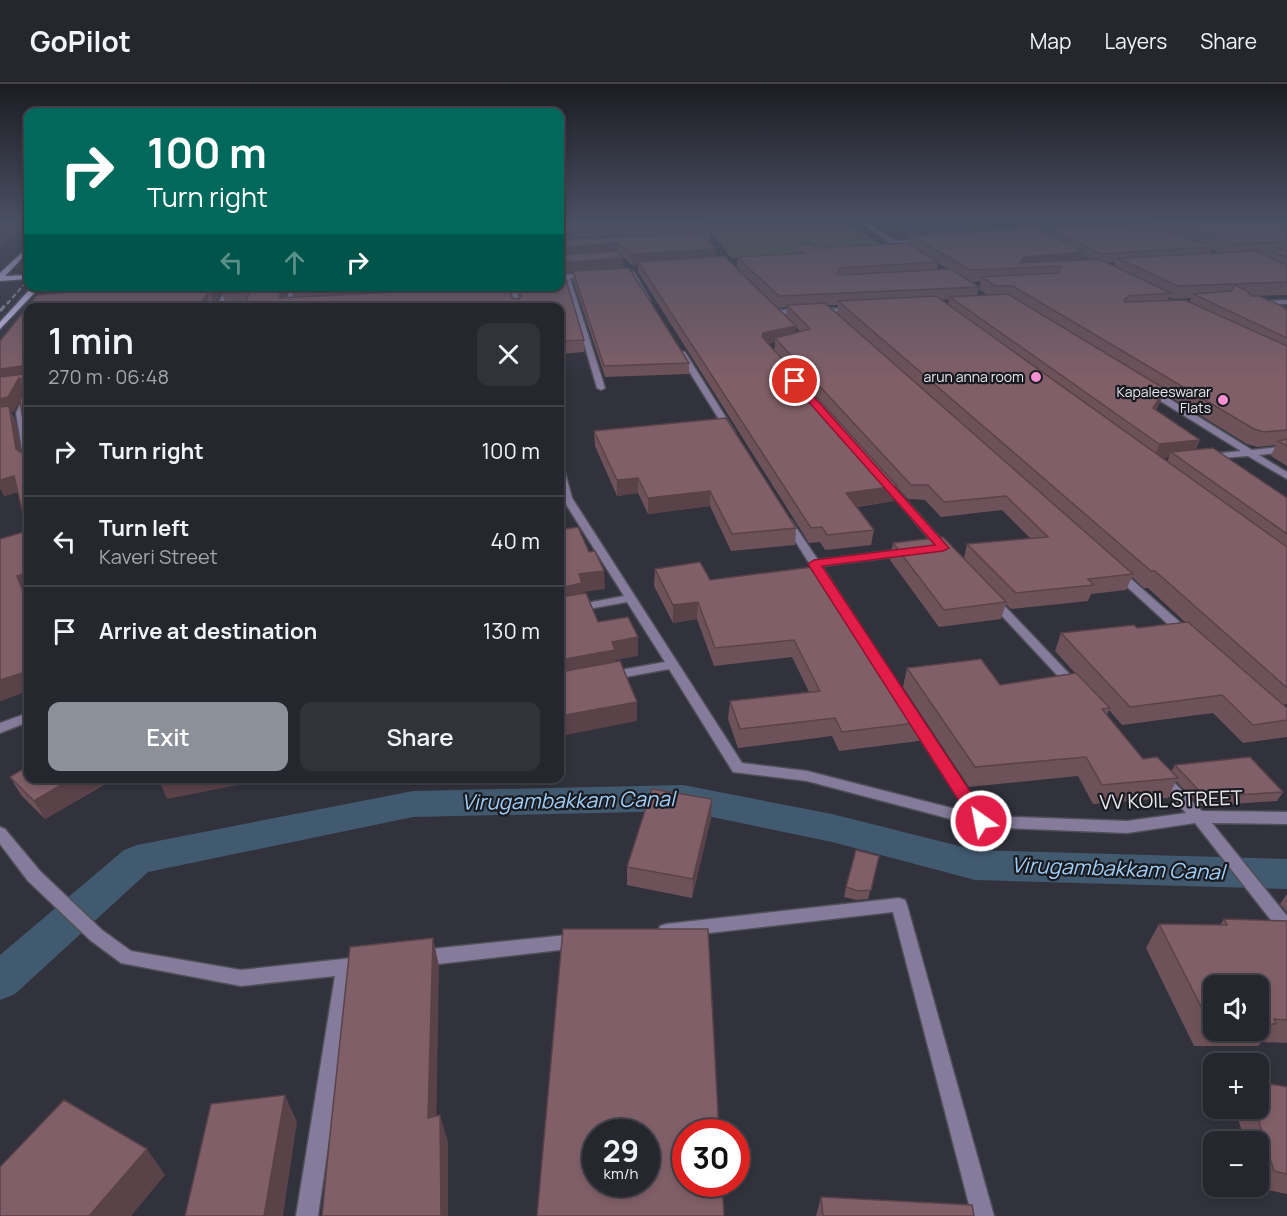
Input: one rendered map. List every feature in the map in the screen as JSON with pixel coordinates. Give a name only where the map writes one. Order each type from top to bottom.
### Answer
[{"type":"main road","points":[[0,278],[24,277]]},
{"type":"main road","points":[[0,327],[34,291]]},
{"type":"street","points":[[634,274],[653,308]]},
{"type":"street","points":[[564,277],[599,275]]},
{"type":"street","points":[[564,280],[601,388]]},
{"type":"street","points":[[502,293],[510,291]]},
{"type":"street","points":[[1247,304],[1287,302]]},
{"type":"street","points":[[791,326],[773,309],[859,309]]},
{"type":"street","points":[[826,310],[835,318]]},
{"type":"street","points":[[677,347],[740,445]]},
{"type":"street","points":[[1137,383],[1287,476]]},
{"type":"street","points":[[24,406],[20,415],[24,438]]},
{"type":"street","points":[[10,416],[20,415]]},
{"type":"street","points":[[1205,458],[1287,449]]},
{"type":"street","points":[[881,478],[951,556]]},
{"type":"street","points":[[564,486],[585,537],[632,598],[673,663],[594,679]]},
{"type":"street","points":[[783,514],[898,693]]},
{"type":"street","points":[[931,549],[943,548]]},
{"type":"street","points":[[814,564],[920,550]]},
{"type":"street","points":[[1107,563],[1195,642]]},
{"type":"street","points":[[984,591],[1083,695]]},
{"type":"street","points":[[564,610],[632,598]]},
{"type":"street","name":"VV KOIL STREET","points":[[673,663],[738,768],[807,776],[981,821],[1127,827],[1200,820],[1287,818]]},
{"type":"street","points":[[904,702],[981,821]]},
{"type":"street","points":[[0,728],[24,719]]},
{"type":"street","points":[[1156,773],[1200,820],[1287,928]]},
{"type":"street","points":[[0,833],[29,870],[96,935],[127,958],[241,978],[380,963]]},
{"type":"street","points":[[651,933],[899,905],[983,1216]]},
{"type":"street","points":[[403,960],[592,939]]},
{"type":"street","points":[[307,1216],[345,967]]},
{"type":"building","points":[[564,274],[584,340],[564,341],[564,303],[245,303],[250,292],[222,293],[223,291],[281,291],[279,298],[413,291],[510,291],[512,298],[519,299],[520,291],[564,291]]},
{"type":"building","points":[[574,274],[633,274],[689,363],[604,366]]},
{"type":"building","points":[[646,274],[742,274],[796,326],[763,333],[762,337],[897,486],[846,493],[874,530],[827,535],[822,527],[811,528]]},
{"type":"building","points":[[755,274],[959,274],[979,287],[779,296]]},
{"type":"building","points":[[1042,274],[1130,274],[1171,293],[1129,296],[1124,300],[1125,302],[1185,300],[1287,346],[1287,430],[1264,432],[1254,429],[1013,286],[995,286],[981,277]]},
{"type":"building","points":[[1151,274],[1287,274],[1287,282],[1178,286]]},
{"type":"building","points":[[1235,285],[1247,291],[1251,296],[1259,296],[1287,308],[1284,308],[1287,310],[1287,338],[1193,294],[1231,291]]},
{"type":"building","points":[[78,291],[212,291],[211,294],[207,294],[201,303],[31,303],[37,295]]},
{"type":"building","points":[[1008,294],[1165,389],[1153,408],[1200,440],[1159,444],[950,297]]},
{"type":"building","points":[[936,296],[1287,547],[1287,687],[1155,571],[1151,571],[838,301]]},
{"type":"building","points":[[825,303],[1133,574],[1088,579],[1094,585],[1016,593],[967,544],[1048,537],[1006,496],[944,502],[928,485],[911,485],[775,338],[810,329],[787,305]]},
{"type":"building","points":[[24,311],[24,367],[0,369],[0,341]]},
{"type":"building","points":[[24,371],[24,380],[19,378],[8,397],[0,399],[0,377],[23,374]]},
{"type":"building","points":[[24,390],[23,420],[20,400]]},
{"type":"building","points":[[9,406],[16,449],[22,453],[24,450],[24,518],[14,476],[0,480],[0,407]]},
{"type":"building","points":[[726,418],[796,528],[732,534],[710,491],[648,498],[638,478],[617,480],[594,431]]},
{"type":"building","points":[[1287,439],[1287,446],[1278,441]]},
{"type":"building","points":[[1213,448],[1287,498],[1287,534],[1171,452]]},
{"type":"building","points":[[578,527],[589,552],[595,551],[604,571],[579,574],[582,583],[564,587],[564,529]]},
{"type":"building","points":[[24,532],[24,574],[17,576],[24,594],[24,672],[0,680],[0,539]]},
{"type":"building","points":[[943,537],[1006,602],[944,610],[893,543]]},
{"type":"building","points":[[700,562],[710,580],[812,567],[835,603],[844,602],[859,627],[855,627],[881,672],[890,671],[924,722],[842,732],[835,718],[740,729],[730,701],[820,691],[794,640],[715,648],[698,602],[673,605],[655,569]]},
{"type":"building","points":[[586,593],[598,622],[628,617],[638,637],[612,642],[615,650],[564,659],[564,596]]},
{"type":"building","points":[[1188,622],[1287,708],[1287,720],[1253,725],[1222,695],[1130,707],[1061,633]]},
{"type":"building","points":[[981,659],[1000,685],[1076,673],[1110,708],[1102,709],[1143,759],[1157,757],[1178,778],[1102,785],[1086,757],[975,767],[907,668]]},
{"type":"building","points":[[620,661],[637,702],[564,715],[564,671]]},
{"type":"building","points":[[1250,757],[1283,792],[1205,797],[1175,765]]},
{"type":"building","points":[[24,768],[24,783],[65,783],[34,801],[10,777]]},
{"type":"building","points":[[652,789],[712,799],[693,879],[627,867]]},
{"type":"building","points":[[856,850],[879,856],[871,890],[858,891],[846,887]]},
{"type":"building","points":[[1224,919],[1287,921],[1287,1020],[1274,1019],[1276,1024],[1269,1024],[1269,975],[1203,975],[1203,1010],[1159,924],[1227,925]]},
{"type":"building","points":[[563,929],[708,929],[718,1119],[672,1119],[672,1197],[723,1197],[724,1216],[537,1216]]},
{"type":"building","points":[[433,938],[428,1118],[440,1115],[441,1216],[322,1216],[350,947]]},
{"type":"building","points":[[1269,1084],[1287,1087],[1287,1174],[1274,1171],[1269,1154],[1269,1131],[1262,1131],[1258,1119],[1269,1119]]},
{"type":"building","points":[[285,1095],[264,1216],[185,1216],[211,1104]]},
{"type":"building","points":[[64,1100],[147,1149],[89,1216],[0,1216],[0,1167]]},
{"type":"building","points":[[821,1197],[972,1205],[974,1216],[823,1216]]},
{"type":"waterway","name":"Virugambakkam Canal","points":[[0,981],[137,860],[413,804],[683,798],[832,828],[975,865],[1287,874]]},
{"type":"railway","points":[[7,304],[24,285]]},
{"type":"railway","points":[[0,311],[8,302]]},
{"type":"place","name":"arun anna room","points":[[1036,377]]},
{"type":"place","name":"Kapaleeswarar Flats","points":[[1223,400]]},
{"type":"route","points":[[795,381],[943,548],[814,564],[981,821]]}]
